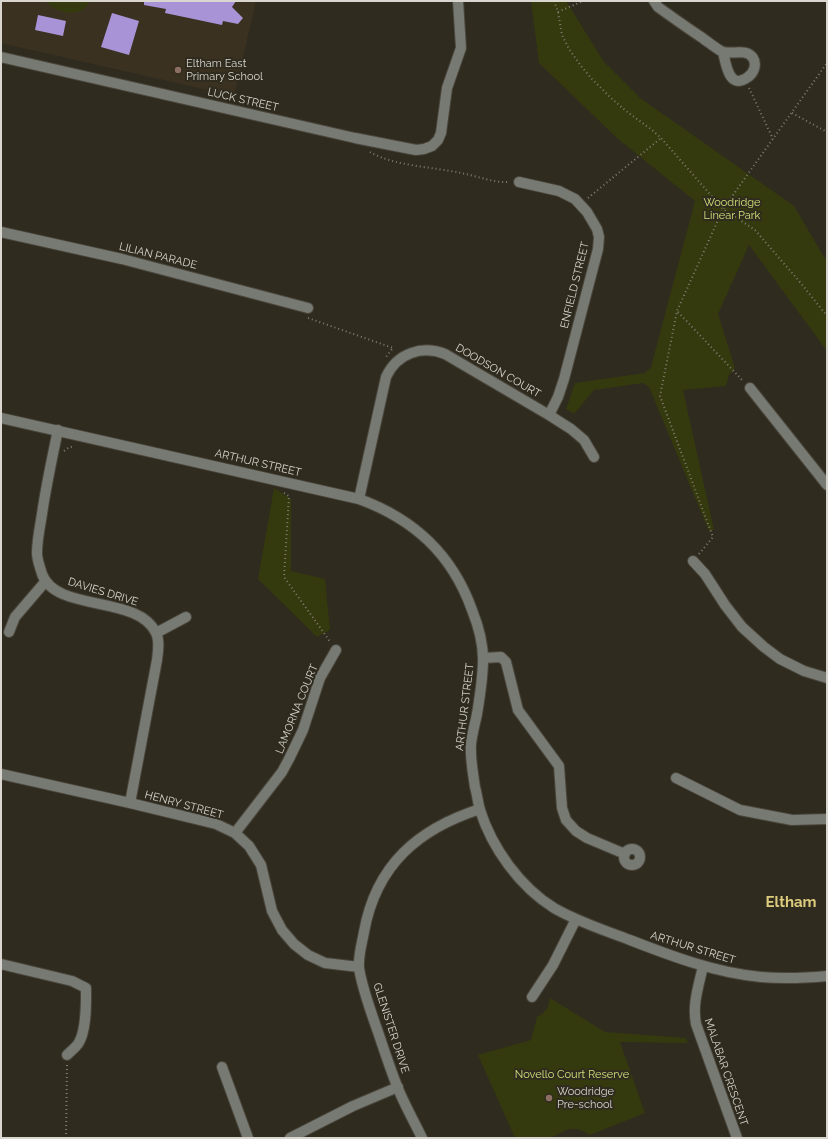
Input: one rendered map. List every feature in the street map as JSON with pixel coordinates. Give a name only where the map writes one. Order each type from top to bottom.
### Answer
[{"type":"street","name":"LUCK STREET","points":[[1,56],[355,138],[416,150],[432,146],[438,140],[441,132],[447,88],[461,48],[458,1]]},
{"type":"street","points":[[654,1],[658,7],[723,52],[747,53],[753,57],[755,62],[754,72],[745,79],[737,80],[731,77],[727,72],[723,52]]},
{"type":"street","name":"ENFIELD STREET","points":[[519,182],[559,191],[575,199],[581,204],[593,221],[599,237],[595,260],[564,379],[558,397],[549,415]]},
{"type":"street","name":"LILIAN PARADE","points":[[1,232],[122,259],[306,312]]},
{"type":"street","name":"DOODSON COURT","points":[[359,499],[386,377],[393,365],[404,356],[410,353],[426,350],[446,354],[549,415],[577,434],[589,448],[594,457]]},
{"type":"street","points":[[750,388],[827,484]]},
{"type":"street","name":"ARTHUR STREET","points":[[1,418],[359,499],[377,506],[416,529],[431,542],[460,580],[476,619],[483,658],[479,701],[471,744],[471,765],[480,809],[488,831],[500,853],[516,874],[534,892],[553,907],[576,919],[703,966],[761,977],[806,978],[827,976]]},
{"type":"street","points":[[9,632],[15,617],[46,582],[39,564],[37,544],[58,430]]},
{"type":"street","points":[[693,561],[705,574],[725,605],[742,627],[764,647],[780,659],[804,670],[827,678]]},
{"type":"street","name":"DAVIES DRIVE","points":[[46,582],[51,587],[70,596],[135,614],[149,623],[156,633]]},
{"type":"street","points":[[130,803],[157,660],[158,648],[156,633],[186,617]]},
{"type":"street","name":"LAMORNA COURT","points":[[235,833],[282,772],[303,730],[320,678],[336,650]]},
{"type":"street","points":[[483,658],[501,657],[506,662],[518,710],[559,766],[562,808],[566,820],[576,831],[587,838],[625,854]]},
{"type":"street","name":"HENRY STREET","points":[[1,774],[216,824],[235,833],[249,846],[261,865],[272,911],[282,930],[294,944],[308,955],[325,963],[359,967]]},
{"type":"street","points":[[676,778],[740,810],[792,820],[827,819]]},
{"type":"street","name":"GLENISTER DRIVE","points":[[422,1138],[398,1087],[369,1008],[359,967],[365,925],[374,896],[388,870],[405,849],[429,831],[456,817],[480,809]]},
{"type":"street","points":[[532,996],[553,966],[576,919]]},
{"type":"street","points":[[1,964],[72,982],[86,988],[85,1022],[79,1043],[67,1055]]},
{"type":"street","name":"MALABAR CRESCENT","points":[[703,966],[694,1014],[696,1024],[737,1138]]},
{"type":"street","points":[[222,1067],[248,1138]]},
{"type":"street","points":[[290,1138],[353,1106],[398,1087]]},
{"type":"path","points":[[554,1],[558,12],[562,35],[569,49],[588,75],[626,111],[661,138],[724,209],[755,230],[827,316]]},
{"type":"path","points":[[558,12],[583,1]]},
{"type":"path","points":[[693,561],[712,537],[660,396],[677,311],[724,209],[827,63]]},
{"type":"path","points":[[745,79],[773,139]]},
{"type":"path","points":[[792,113],[827,132]]},
{"type":"path","points":[[588,198],[661,138]]},
{"type":"path","points":[[677,311],[750,388]]},
{"type":"path","points":[[306,312],[393,348],[386,357]]},
{"type":"path","points":[[53,452],[62,454],[68,448],[79,445]]},
{"type":"path","points":[[283,492],[288,496],[284,578],[336,650]]},
{"type":"path","points":[[66,1138],[67,1055]]},
{"type":"shaded area","name":"Eltham East Primary School","points":[[3,1],[256,1],[234,96],[1,43],[1,13]]},
{"type":"green space","points":[[47,1],[89,1],[86,7],[82,10],[69,13],[56,9]]},
{"type":"green space","name":"Woodridge Linear Park","points":[[531,1],[566,1],[604,62],[640,98],[794,206],[827,262],[827,351],[749,245],[718,314],[735,368],[729,375],[726,386],[683,390],[714,530],[709,531],[649,387],[643,383],[594,390],[574,414],[566,409],[575,383],[645,373],[651,367],[695,201],[618,139],[539,63]]},
{"type":"green space","points":[[274,488],[291,499],[291,571],[325,579],[330,630],[317,637],[258,579]]},
{"type":"green space","name":"Novello Court Reserve","points":[[550,998],[605,1032],[686,1038],[688,1043],[620,1042],[645,1113],[590,1135],[576,1129],[571,1129],[558,1135],[546,1138],[515,1138],[478,1055],[531,1040],[537,1017],[546,1009]]},
{"type":"building","points":[[144,1],[236,1],[232,7],[243,18],[238,24],[223,21],[222,25],[165,13],[166,9],[144,5]]},
{"type":"building","points":[[112,13],[139,21],[129,55],[101,47]]},
{"type":"building","points":[[38,15],[66,21],[63,36],[35,30]]},
{"type":"place","name":"Eltham East Primary School","points":[[178,70]]},
{"type":"place","name":"Woodridge Pre-school","points":[[549,1098]]},
{"type":"district","name":"Eltham","points":[[791,902]]}]
